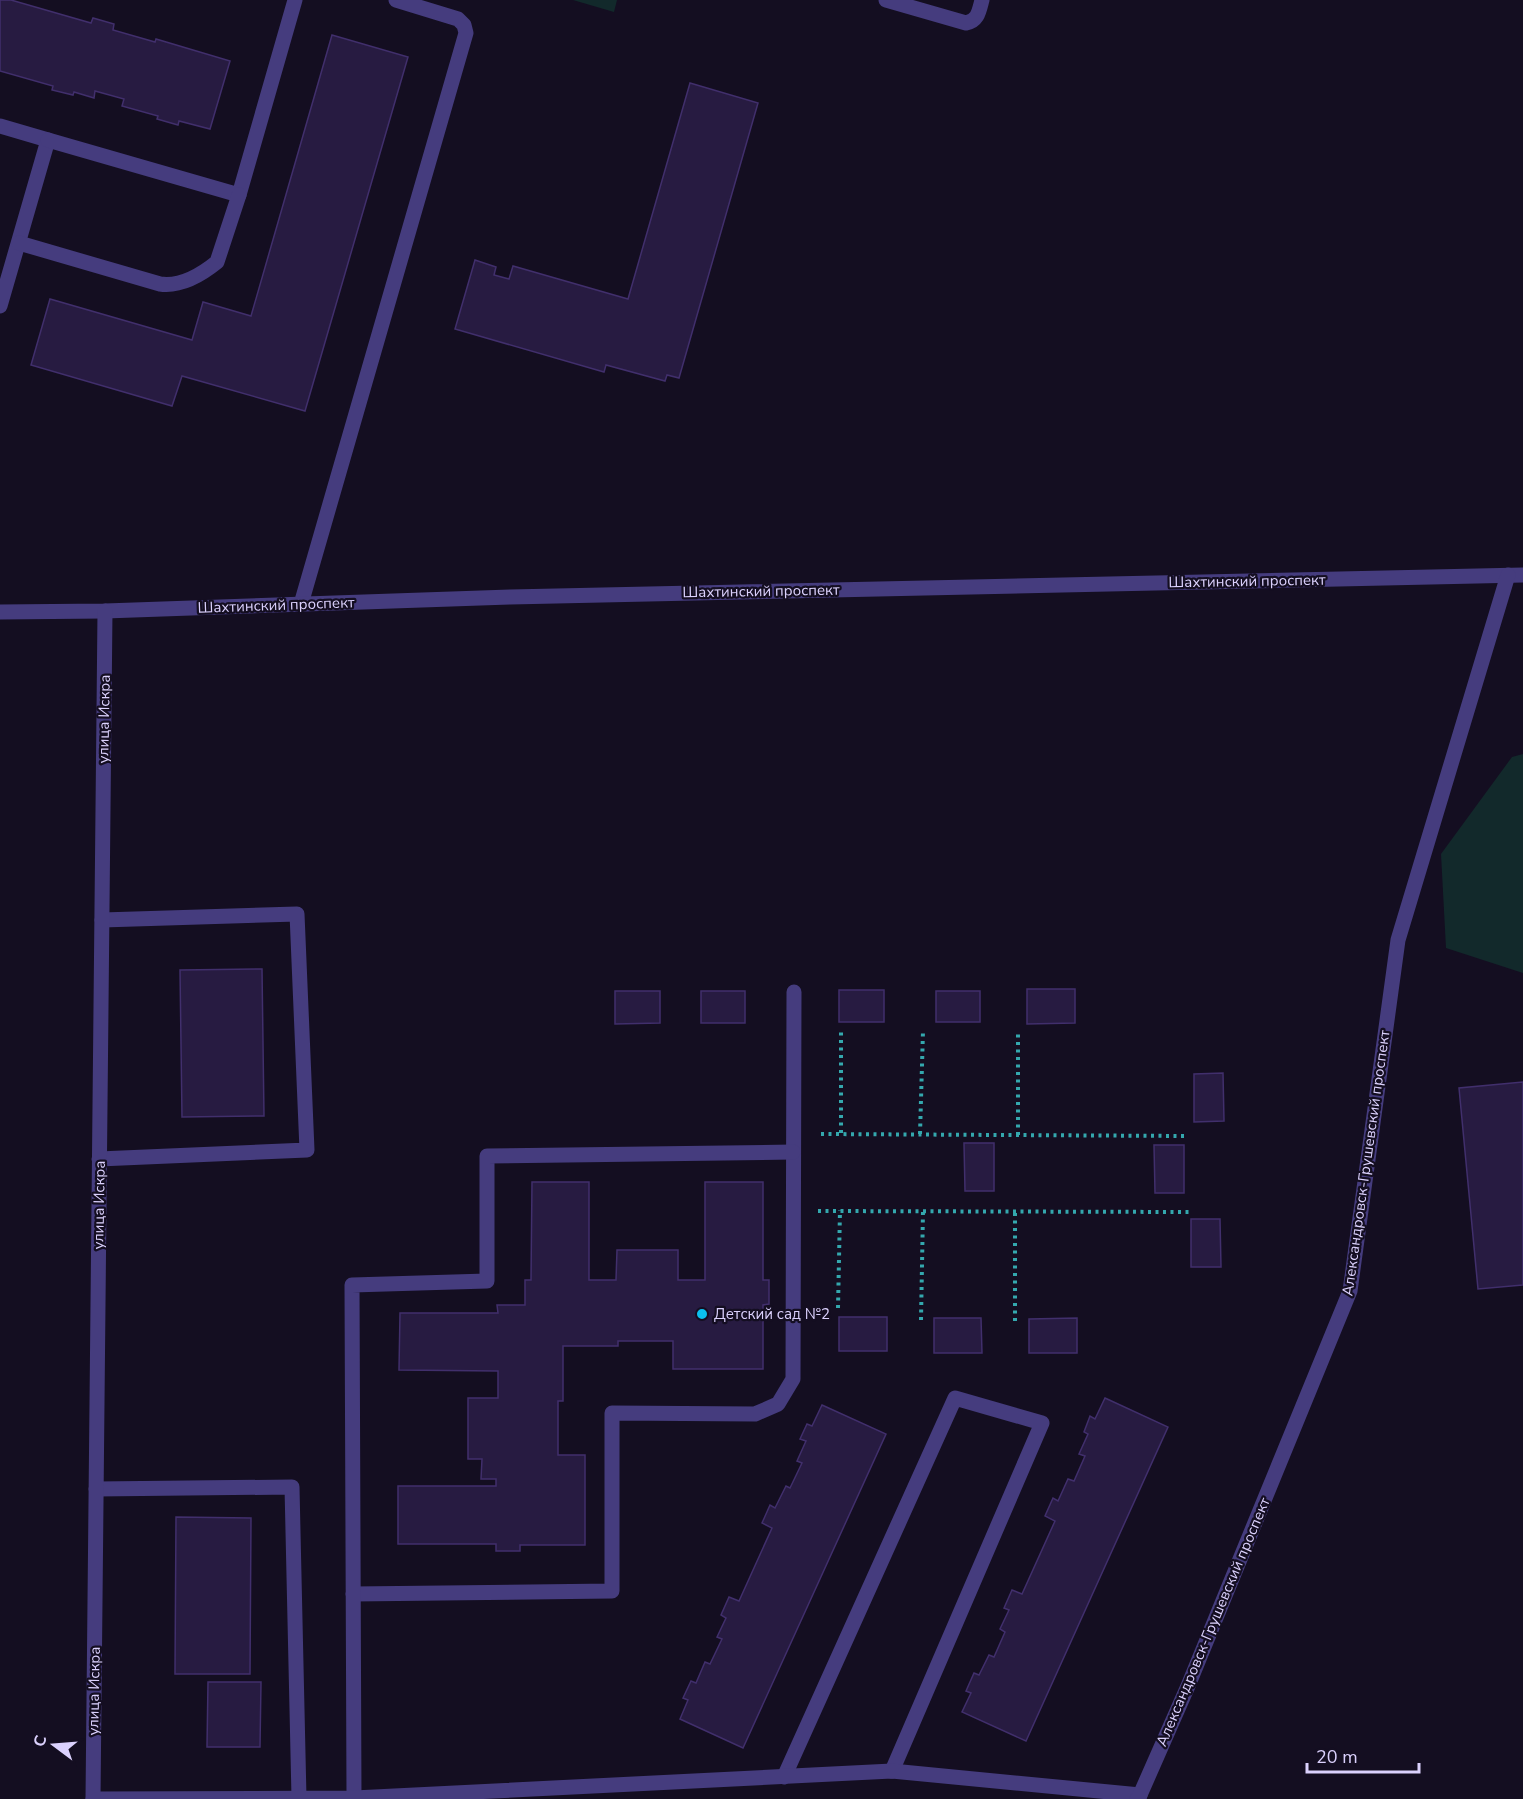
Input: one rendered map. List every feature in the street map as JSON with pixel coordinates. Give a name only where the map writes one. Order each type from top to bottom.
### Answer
[{"type":"street","points":[[19,243],[173,286],[217,262],[295,0]]},
{"type":"street","points":[[301,604],[466,33],[464,25],[458,19],[395,0]]},
{"type":"street","points":[[886,0],[966,23],[973,22],[982,0]]},
{"type":"street","points":[[0,126],[238,195]]},
{"type":"street","points":[[0,306],[48,140]]},
{"type":"street","name":"Шахтинский проспект","points":[[0,612],[105,611],[510,597],[1516,575]]},
{"type":"street","name":"Александровск-Грушевский проспект","points":[[1138,1797],[1188,1686],[1350,1291],[1398,940],[1516,575]]},
{"type":"street","name":"улица Искра","points":[[93,1799],[105,611]]},
{"type":"street","points":[[99,1159],[307,1150],[297,914],[102,920]]},
{"type":"street","points":[[353,1594],[612,1591],[612,1413],[755,1414],[778,1404],[793,1380],[794,992]]},
{"type":"street","points":[[354,1798],[352,1286],[487,1281],[487,1156],[793,1152]]},
{"type":"street","points":[[784,1777],[955,1398],[1042,1423],[892,1771]]},
{"type":"street","points":[[96,1489],[292,1487],[299,1798]]},
{"type":"street","points":[[93,1799],[483,1795],[892,1771],[1138,1797]]},
{"type":"path","points":[[920,1134],[923,1031]]},
{"type":"path","points":[[840,1133],[841,1032]]},
{"type":"path","points":[[1017,1135],[1018,1032]]},
{"type":"path","points":[[793,1134],[1187,1136]]},
{"type":"path","points":[[838,1308],[840,1210]]},
{"type":"path","points":[[921,1320],[923,1210]]},
{"type":"path","points":[[794,1211],[1190,1212]]},
{"type":"path","points":[[1015,1211],[1015,1322]]},
{"type":"green space","points":[[573,0],[617,0],[614,12]]},
{"type":"green space","points":[[1523,754],[1523,973],[1446,948],[1441,854],[1512,757]]},
{"type":"building","points":[[0,0],[11,0],[91,23],[93,18],[114,24],[113,30],[155,42],[156,39],[230,61],[210,129],[179,121],[178,125],[157,119],[158,116],[122,106],[124,99],[95,91],[94,98],[74,92],[73,95],[52,90],[53,86],[0,71]]},
{"type":"building","points":[[332,35],[408,57],[305,411],[182,376],[172,406],[31,365],[50,299],[192,340],[203,302],[251,316]]},
{"type":"building","points":[[690,83],[758,103],[679,378],[667,375],[665,381],[606,365],[604,372],[455,329],[475,260],[496,267],[494,275],[509,279],[513,266],[628,299]]},
{"type":"building","points":[[262,969],[264,1116],[182,1117],[180,970]]},
{"type":"building","points":[[1027,989],[1075,989],[1075,1023],[1027,1024]]},
{"type":"building","points":[[839,990],[884,990],[884,1022],[839,1022]]},
{"type":"building","points":[[615,991],[660,991],[660,1023],[615,1024]]},
{"type":"building","points":[[701,991],[745,991],[745,1023],[701,1023]]},
{"type":"building","points":[[936,991],[980,991],[980,1022],[936,1022]]},
{"type":"building","points":[[1223,1073],[1224,1121],[1194,1122],[1194,1074]]},
{"type":"building","points":[[1523,1082],[1523,1285],[1478,1289],[1459,1088]]},
{"type":"building","points":[[964,1143],[994,1143],[994,1191],[965,1191]]},
{"type":"building","points":[[1154,1145],[1184,1145],[1184,1193],[1155,1193]]},
{"type":"building","points":[[532,1182],[589,1182],[589,1280],[616,1280],[617,1250],[678,1250],[678,1280],[705,1280],[705,1182],[763,1182],[763,1280],[769,1280],[769,1304],[763,1305],[763,1369],[673,1369],[673,1341],[618,1341],[618,1346],[563,1346],[563,1401],[558,1401],[558,1455],[585,1455],[585,1545],[520,1545],[520,1551],[496,1551],[496,1544],[398,1544],[398,1486],[496,1486],[496,1479],[481,1479],[482,1459],[468,1459],[468,1398],[498,1398],[498,1371],[399,1370],[400,1313],[498,1313],[497,1305],[525,1305],[525,1280],[531,1280]]},
{"type":"building","points":[[1191,1219],[1220,1219],[1221,1267],[1191,1267]]},
{"type":"building","points":[[839,1317],[887,1317],[887,1351],[839,1351]]},
{"type":"building","points":[[934,1318],[981,1318],[982,1353],[934,1353]]},
{"type":"building","points":[[1077,1318],[1077,1353],[1029,1353],[1029,1319]]},
{"type":"building","points":[[1105,1398],[1168,1427],[1026,1741],[962,1712],[971,1693],[966,1691],[974,1673],[979,1675],[989,1655],[994,1657],[1005,1632],[1000,1629],[1009,1610],[1004,1608],[1012,1590],[1022,1594],[1055,1521],[1045,1516],[1053,1498],[1058,1501],[1068,1479],[1074,1481],[1085,1456],[1079,1454],[1088,1434],[1084,1432],[1090,1416],[1095,1419]]},
{"type":"building","points":[[822,1405],[886,1434],[743,1748],[680,1719],[688,1700],[683,1698],[691,1681],[696,1683],[705,1662],[710,1664],[722,1639],[717,1637],[726,1618],[721,1615],[729,1597],[739,1601],[772,1528],[762,1523],[770,1505],[775,1508],[786,1486],[790,1488],[802,1463],[797,1461],[806,1441],[800,1439],[807,1424],[812,1426]]},
{"type":"building","points":[[176,1517],[251,1518],[250,1674],[175,1674]]},
{"type":"building","points":[[208,1682],[261,1682],[260,1747],[207,1747]]},
{"type":"place","name":"Детский сад №2","points":[[702,1314]]}]
